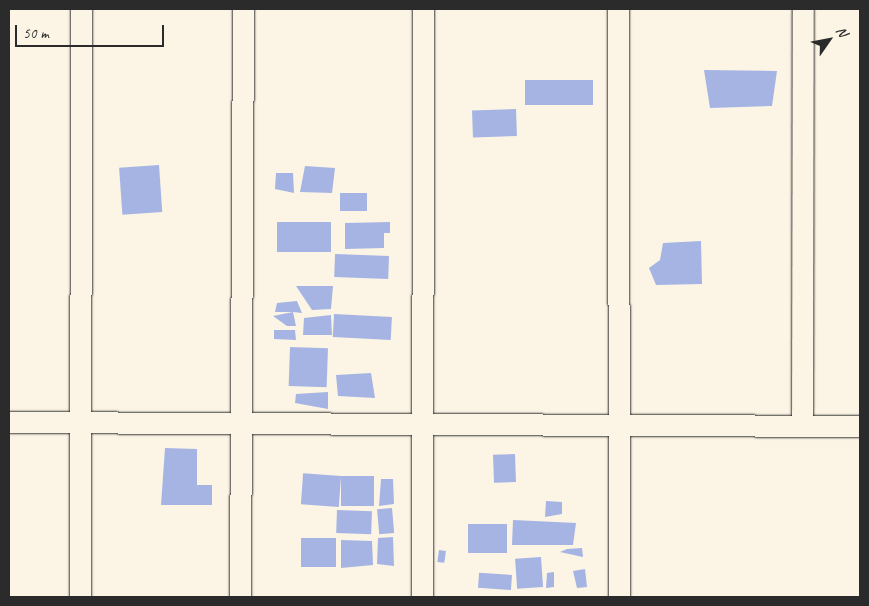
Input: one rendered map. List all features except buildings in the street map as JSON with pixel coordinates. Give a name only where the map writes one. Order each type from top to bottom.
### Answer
[{"type":"street","points":[[80,597],[81,9]]},
{"type":"street","points":[[240,597],[243,9]]},
{"type":"street","points":[[422,597],[424,9]]},
{"type":"street","points":[[618,9],[619,597]]},
{"type":"street","points":[[802,426],[803,9]]},
{"type":"street","points":[[9,422],[860,426]]}]
